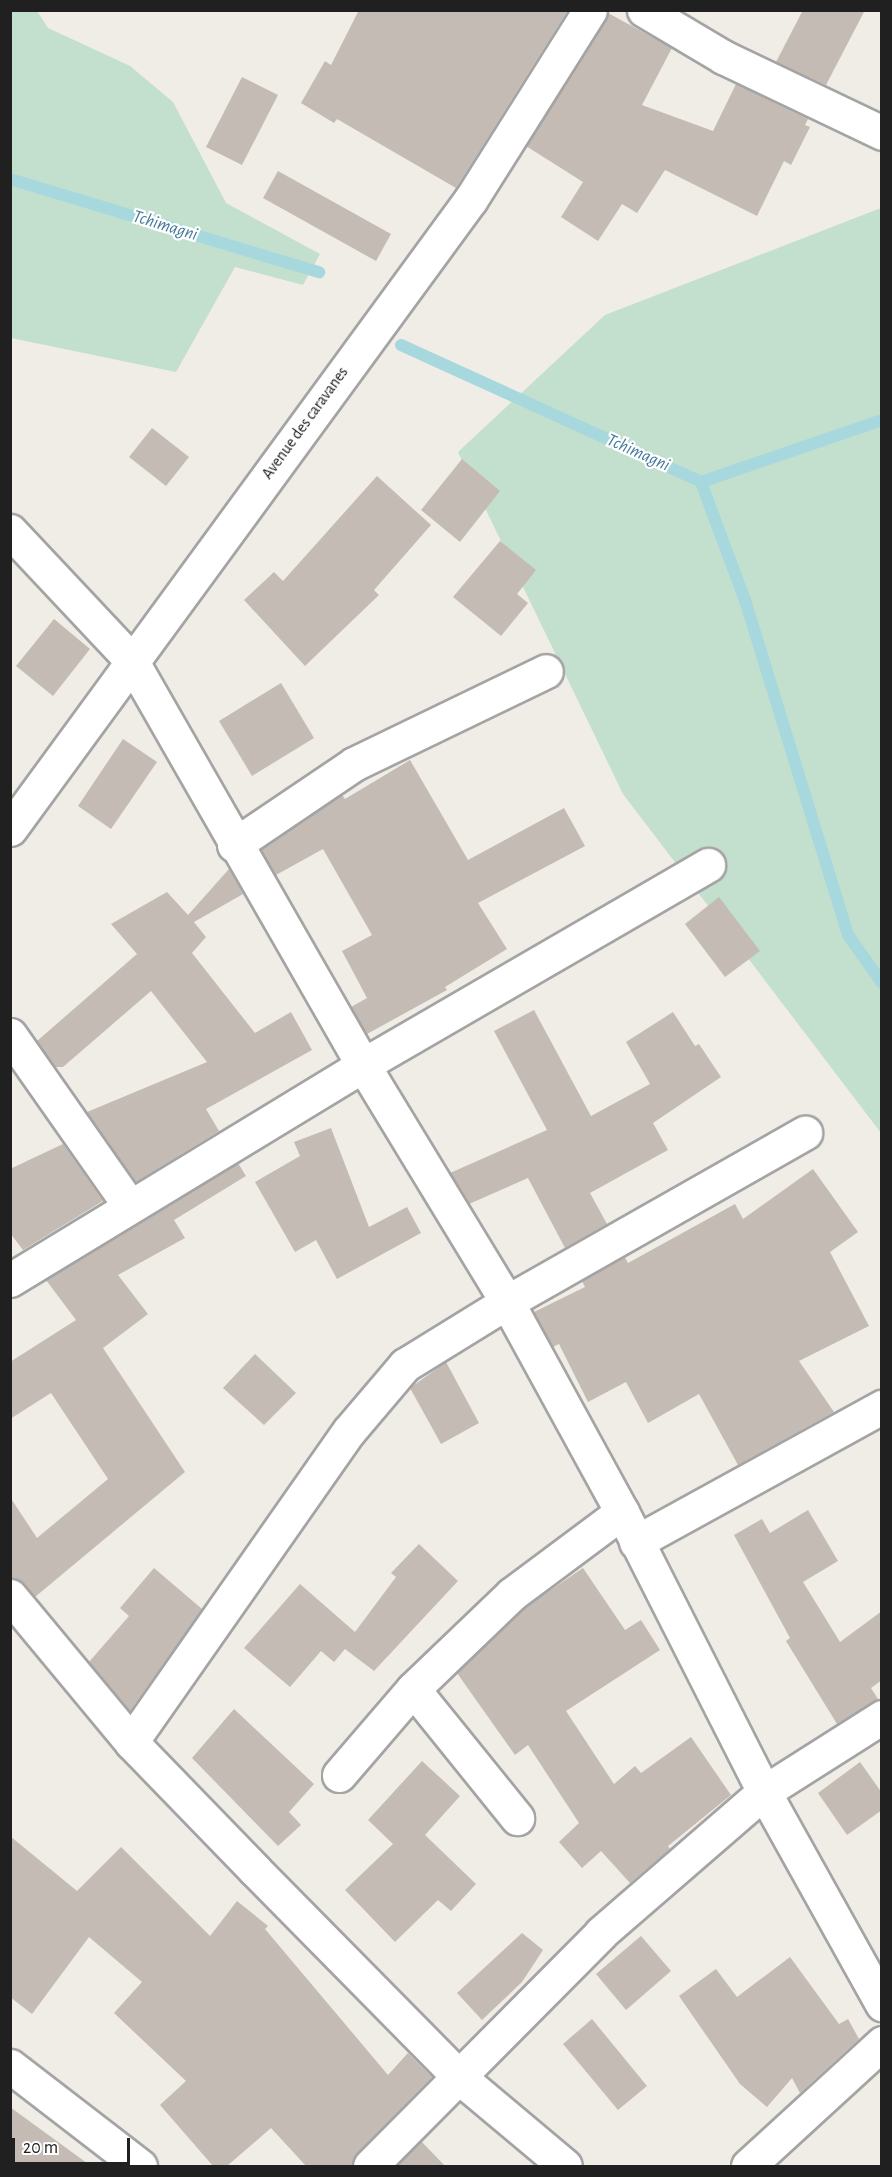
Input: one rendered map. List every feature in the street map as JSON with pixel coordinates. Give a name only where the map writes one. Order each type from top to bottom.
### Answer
[{"type":"street","name":"Avenue des caravanes","points":[[10,829],[131,660],[471,199],[591,10]]},
{"type":"street","points":[[644,10],[723,57],[882,133]]},
{"type":"street","points":[[10,531],[131,660],[234,845],[363,1065],[507,1302],[622,1512],[764,1792],[882,2004]]},
{"type":"street","points":[[234,845],[354,764],[546,671]]},
{"type":"street","points":[[10,1280],[129,1205],[363,1065],[708,865]]},
{"type":"street","points":[[10,1035],[129,1205]]},
{"type":"street","points":[[131,1742],[349,1431],[405,1365],[507,1302],[805,1133]]},
{"type":"street","points":[[636,1542],[882,1407]]},
{"type":"street","points":[[339,1775],[412,1689],[512,1594],[622,1512]]},
{"type":"street","points":[[10,1596],[131,1742],[459,2077],[565,2166]]},
{"type":"street","points":[[412,1689],[518,1818]]},
{"type":"street","points":[[370,2166],[601,1934],[764,1792],[882,1717]]},
{"type":"street","points":[[748,2166],[882,2043]]},
{"type":"street","points":[[10,2066],[140,2166]]},
{"type":"green space","points":[[11,10],[37,11],[48,28],[130,66],[173,102],[226,203],[320,254],[303,285],[235,267],[176,372],[11,338]]},
{"type":"green space","points":[[881,208],[881,1133],[623,794],[458,452],[605,315]]},
{"type":"building","points":[[359,10],[568,10],[456,188],[337,119],[334,123],[301,103],[325,61],[331,65]]},
{"type":"building","points":[[803,10],[865,10],[826,85],[776,62]]},
{"type":"building","points":[[608,13],[672,48],[642,105],[713,131],[736,84],[808,119],[805,125],[810,127],[791,165],[784,161],[757,216],[665,170],[637,213],[622,204],[598,241],[561,217],[583,182],[526,146]]},
{"type":"building","points":[[242,77],[278,95],[242,165],[206,147]]},
{"type":"building","points":[[278,171],[391,234],[376,261],[263,198]]},
{"type":"building","points":[[152,428],[189,457],[166,486],[129,457]]},
{"type":"building","points":[[462,459],[500,491],[460,542],[421,510]]},
{"type":"building","points":[[377,476],[431,525],[374,590],[379,595],[305,666],[244,600],[274,572],[283,581]]},
{"type":"building","points":[[500,541],[536,570],[517,594],[528,603],[501,636],[453,597]]},
{"type":"building","points":[[54,619],[90,649],[53,696],[16,666]]},
{"type":"building","points":[[281,683],[314,738],[252,776],[219,721]]},
{"type":"building","points":[[123,739],[157,762],[111,829],[78,806]]},
{"type":"building","points":[[410,760],[468,860],[564,808],[585,846],[478,903],[507,949],[445,987],[447,990],[367,1034],[351,1007],[367,998],[342,951],[372,935],[323,849],[276,875],[261,849],[342,795],[345,799]]},
{"type":"building","points":[[229,869],[243,894],[194,922],[206,937],[192,953],[255,1033],[291,1012],[312,1050],[206,1109],[219,1131],[136,1182],[87,1112],[207,1062],[151,991],[63,1067],[55,1067],[37,1041],[137,954],[111,924],[167,892],[188,915]]},
{"type":"building","points":[[719,897],[760,951],[725,977],[685,924]]},
{"type":"building","points":[[534,1010],[591,1116],[650,1084],[626,1042],[673,1012],[695,1046],[699,1044],[721,1077],[653,1123],[668,1150],[590,1193],[607,1224],[565,1248],[528,1178],[469,1204],[450,1173],[547,1130],[494,1031]]},
{"type":"building","points":[[331,1128],[369,1227],[407,1207],[421,1233],[337,1279],[316,1240],[295,1252],[255,1182],[300,1156],[294,1142]]},
{"type":"building","points":[[63,1144],[103,1201],[23,1250],[10,1233],[10,1169]]},
{"type":"building","points":[[238,1163],[246,1176],[174,1220],[185,1238],[118,1275],[148,1314],[103,1348],[185,1472],[35,1597],[24,1584],[10,1578],[10,1497],[37,1538],[108,1479],[51,1393],[10,1419],[10,1362],[76,1320],[46,1280]]},
{"type":"building","points":[[813,1169],[858,1232],[830,1252],[869,1326],[799,1361],[834,1412],[738,1465],[699,1394],[648,1423],[626,1382],[588,1402],[559,1344],[553,1347],[534,1312],[585,1287],[582,1281],[625,1257],[628,1263],[735,1204],[743,1219]]},
{"type":"building","points":[[255,1354],[296,1393],[264,1425],[223,1388]]},
{"type":"building","points":[[446,1362],[479,1423],[441,1444],[410,1388]]},
{"type":"building","points":[[808,1510],[838,1561],[803,1582],[840,1642],[882,1611],[882,1680],[871,1688],[878,1699],[837,1724],[786,1641],[790,1638],[734,1535],[762,1519],[770,1533]]},
{"type":"building","points":[[419,1544],[458,1581],[374,1671],[345,1649],[334,1662],[321,1651],[290,1687],[244,1648],[300,1584],[355,1632],[396,1577],[391,1573]]},
{"type":"building","points":[[154,1568],[202,1609],[130,1711],[89,1662],[129,1616],[120,1608]]},
{"type":"building","points":[[583,1568],[625,1630],[641,1620],[660,1650],[566,1711],[614,1784],[635,1766],[641,1773],[691,1737],[731,1795],[668,1846],[670,1849],[630,1883],[601,1851],[582,1868],[559,1842],[579,1823],[528,1745],[515,1755],[457,1673],[524,1608]]},
{"type":"building","points":[[234,1709],[314,1784],[289,1812],[301,1825],[278,1846],[192,1758]]},
{"type":"building","points":[[422,1761],[460,1796],[425,1835],[476,1884],[451,1911],[438,1900],[395,1942],[345,1890],[393,1844],[368,1820]]},
{"type":"building","points":[[860,1762],[882,1793],[882,1810],[847,1835],[818,1793]]},
{"type":"building","points":[[10,1836],[77,1891],[121,1847],[210,1936],[237,1901],[268,1926],[265,1929],[388,2075],[408,2053],[432,2077],[357,2153],[352,2166],[306,2166],[271,2128],[227,2166],[213,2166],[160,2105],[186,2081],[114,2013],[142,1982],[89,1937],[32,2014],[10,1997]]},
{"type":"building","points":[[522,1933],[543,1950],[522,1982],[482,2020],[457,1993]]},
{"type":"building","points":[[641,1936],[671,1971],[626,2010],[596,1974]]},
{"type":"building","points":[[790,1957],[839,2024],[848,2019],[859,2039],[800,2093],[792,2078],[767,2107],[740,2084],[679,1996],[716,1969],[737,1997]]},
{"type":"building","points":[[592,2019],[647,2086],[618,2110],[563,2044]]},
{"type":"building","points":[[10,2107],[91,2166],[10,2166]]},
{"type":"building","points":[[421,2141],[445,2166],[396,2166]]},
{"type":"waterway","name":"Tchimagni","points":[[10,179],[319,272]]},
{"type":"waterway","name":"Tchimagni","points":[[401,345],[701,482],[882,420]]},
{"type":"waterway","points":[[701,482],[745,600],[848,935],[882,983]]}]
